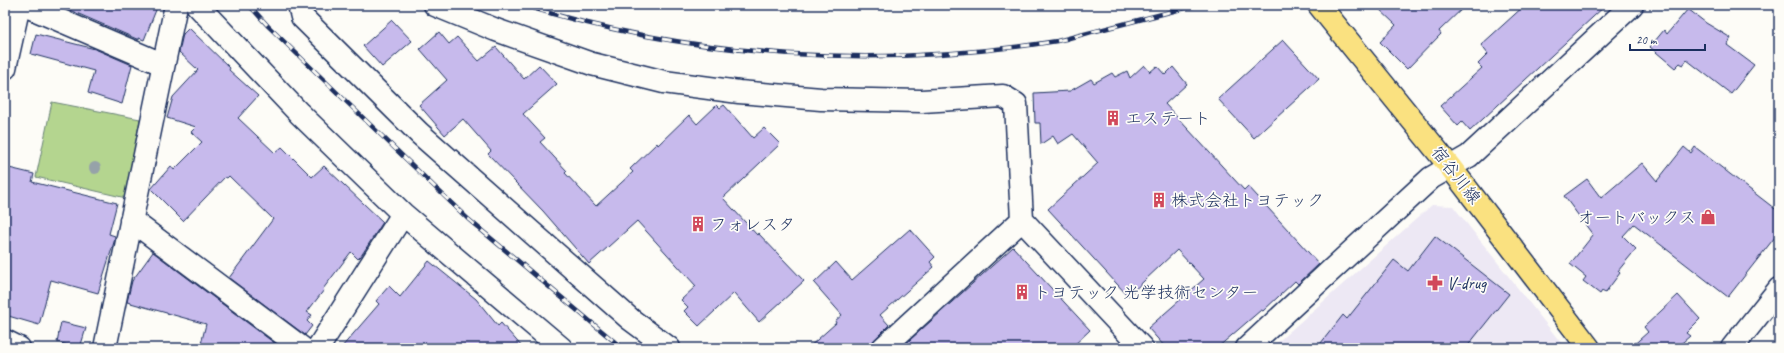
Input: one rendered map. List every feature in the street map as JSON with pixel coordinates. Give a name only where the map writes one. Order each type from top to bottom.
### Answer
[{"type":"main road","name":"宿谷川線","points":[[1319,5],[1451,168],[1589,348]]},
{"type":"street","points":[[5,68],[19,5]]},
{"type":"street","points":[[24,5],[162,64]]},
{"type":"street","points":[[105,348],[126,250],[162,64],[176,5]]},
{"type":"street","points":[[197,5],[299,113],[403,214],[561,348]]},
{"type":"street","points":[[299,5],[302,17],[419,132],[630,319],[668,348]]},
{"type":"street","points":[[435,5],[496,30],[592,64],[664,82],[821,99],[922,101],[1003,96],[1016,104],[1022,220],[1142,348]]},
{"type":"street","points":[[1247,348],[1431,178],[1451,168],[1469,156],[1632,5]]},
{"type":"street","points":[[318,348],[403,214]]},
{"type":"street","points":[[131,220],[302,348]]},
{"type":"street","points":[[883,348],[1022,220]]},
{"type":"street","points":[[1732,348],[1779,289]]},
{"type":"street","points":[[5,341],[19,348]]},
{"type":"shaded area","points":[[1432,205],[1453,206],[1565,348],[1271,348]]},
{"type":"green space","points":[[52,102],[140,119],[126,198],[36,177]]},
{"type":"building","points":[[58,5],[158,5],[144,40],[139,38],[139,40]]},
{"type":"building","points":[[1375,5],[1466,5],[1439,31],[1441,34],[1407,69],[1380,42],[1396,25]]},
{"type":"building","points":[[1525,5],[1606,5],[1470,131],[1462,122],[1458,126],[1440,106],[1482,68],[1478,64],[1488,54],[1481,45]]},
{"type":"building","points":[[1688,9],[1706,23],[1731,38],[1727,45],[1754,65],[1731,94],[1687,60],[1683,65],[1680,63],[1675,68],[1650,47],[1664,30],[1667,34]]},
{"type":"building","points":[[392,20],[412,41],[382,67],[363,46]]},
{"type":"building","points":[[189,28],[230,68],[229,70],[258,96],[238,118],[275,153],[282,147],[312,177],[324,166],[383,222],[361,256],[358,259],[351,252],[307,312],[312,315],[307,321],[312,326],[305,335],[229,278],[273,219],[229,176],[227,178],[225,177],[183,221],[151,189],[171,166],[174,170],[202,142],[191,132],[196,127],[167,118],[173,97],[198,70],[179,52],[183,34]]},
{"type":"building","points":[[439,32],[449,44],[457,37],[479,61],[496,47],[524,79],[539,65],[557,84],[523,114],[545,138],[540,142],[567,171],[565,173],[596,206],[633,172],[630,169],[657,143],[658,145],[689,115],[697,124],[717,105],[720,108],[724,105],[753,138],[764,128],[780,144],[723,198],[757,235],[758,233],[804,281],[759,322],[734,293],[699,326],[684,311],[688,307],[681,300],[696,286],[637,221],[589,264],[543,211],[488,154],[491,151],[463,119],[445,135],[419,105],[447,80],[420,49]]},
{"type":"building","points":[[36,34],[95,49],[132,65],[122,104],[88,93],[94,71],[31,54]]},
{"type":"building","points":[[1283,40],[1319,79],[1254,138],[1218,99]]},
{"type":"building","name":"株式会社トヨテック","points":[[1144,65],[1150,72],[1157,66],[1165,75],[1173,67],[1187,84],[1165,104],[1244,190],[1248,186],[1319,264],[1298,284],[1295,281],[1263,311],[1261,310],[1217,348],[1166,348],[1148,328],[1204,279],[1177,250],[1128,296],[1048,209],[1098,163],[1073,134],[1058,144],[1053,136],[1041,144],[1040,123],[1035,123],[1034,93],[1070,91],[1091,79],[1094,83],[1112,73],[1115,77],[1127,71],[1130,78]]},
{"type":"building","name":"オートバックス","points":[[1684,147],[1691,153],[1695,147],[1779,212],[1779,232],[1728,297],[1634,224],[1623,236],[1636,249],[1618,271],[1620,273],[1605,293],[1602,291],[1600,294],[1583,281],[1586,277],[1570,264],[1593,235],[1564,196],[1587,179],[1601,198],[1642,163],[1657,181]]},
{"type":"building","points":[[5,167],[34,174],[32,182],[117,203],[109,234],[115,236],[114,242],[98,293],[51,280],[39,325],[5,315]]},
{"type":"building","points":[[910,229],[935,257],[930,262],[934,267],[880,315],[889,325],[875,339],[871,348],[808,348],[836,323],[835,321],[842,315],[814,283],[836,262],[852,280]]},
{"type":"building","name":"V-drug","points":[[1435,236],[1509,294],[1466,348],[1317,348],[1343,315],[1347,319],[1394,260],[1408,271]]},
{"type":"building","name":"トヨテック 光学技術センター","points":[[1013,247],[1090,330],[1071,348],[901,348]]},
{"type":"building","points":[[153,252],[281,348],[200,348],[206,324],[127,302],[132,281]]},
{"type":"building","points":[[429,261],[476,299],[498,326],[501,323],[523,348],[341,348],[379,304],[376,301],[389,286],[400,297]]},
{"type":"building","points":[[1678,295],[1700,319],[1686,333],[1690,336],[1676,348],[1630,348],[1648,332],[1644,327]]},
{"type":"building","points":[[61,322],[86,328],[80,348],[57,342]]},
{"type":"railway","points":[[249,5],[268,26],[468,219],[622,348]]},
{"type":"railway","points":[[523,5],[588,23],[654,37],[721,48],[788,54],[856,56],[923,55],[990,50],[1057,41],[1197,5]]},
{"type":"place","name":"エステート","points":[[1113,118]]},
{"type":"place","name":"株式会社トヨテック","points":[[1159,200]]},
{"type":"place","name":"オートバックス","points":[[1708,217]]},
{"type":"place","name":"フォレスタ","points":[[698,224]]},
{"type":"place","name":"V-drug","points":[[1435,283]]},
{"type":"place","name":"トヨテック 光学技術センター","points":[[1022,292]]}]
